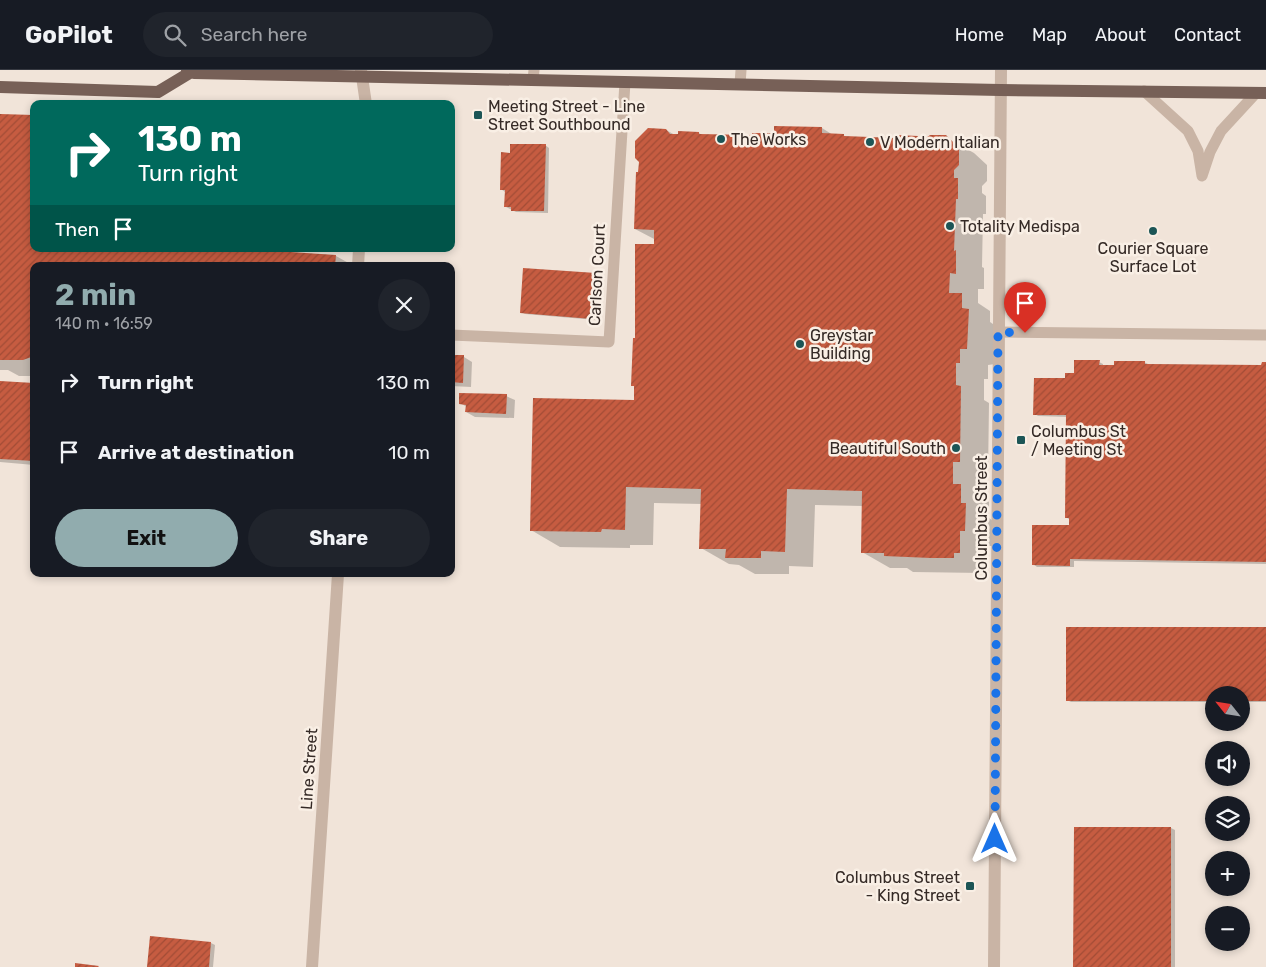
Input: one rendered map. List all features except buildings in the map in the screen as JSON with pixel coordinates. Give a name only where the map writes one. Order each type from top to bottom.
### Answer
[{"type":"main road","points":[[0,87],[158,92],[191,71],[534,75],[624,82],[1000,90],[1261,93]]},
{"type":"street","name":"Columbus Street","points":[[994,967],[1000,70]]},
{"type":"street","points":[[361,73],[365,100]]},
{"type":"street","name":"Line Street","points":[[312,967],[338,577]]},
{"type":"lane","points":[[740,84],[741,70]]},
{"type":"lane","name":"Carlson Court","points":[[455,335],[609,342],[624,82]]},
{"type":"lane","points":[[1144,92],[1188,131],[1198,151],[1202,176],[1210,152],[1221,131],[1261,93]]},
{"type":"lane","points":[[998,332],[1266,334]]},
{"type":"place","name":"Meeting Street - Line Street Southbound","points":[[478,115]]},
{"type":"place","name":"The Works","points":[[721,139]]},
{"type":"place","name":"V Modern Italian","points":[[870,142]]},
{"type":"place","name":"Totality Medispa","points":[[950,226]]},
{"type":"place","name":"Courier Square Surface Lot","points":[[1153,231]]},
{"type":"place","name":"Greystar Building","points":[[800,344]]},
{"type":"place","name":"Columbus St / Meeting St","points":[[1021,440]]},
{"type":"place","name":"Beautiful South","points":[[956,448]]},
{"type":"place","name":"Columbus Street - King Street","points":[[970,886]]},
{"type":"route","points":[[995,839],[998,332],[1025,333]]}]
